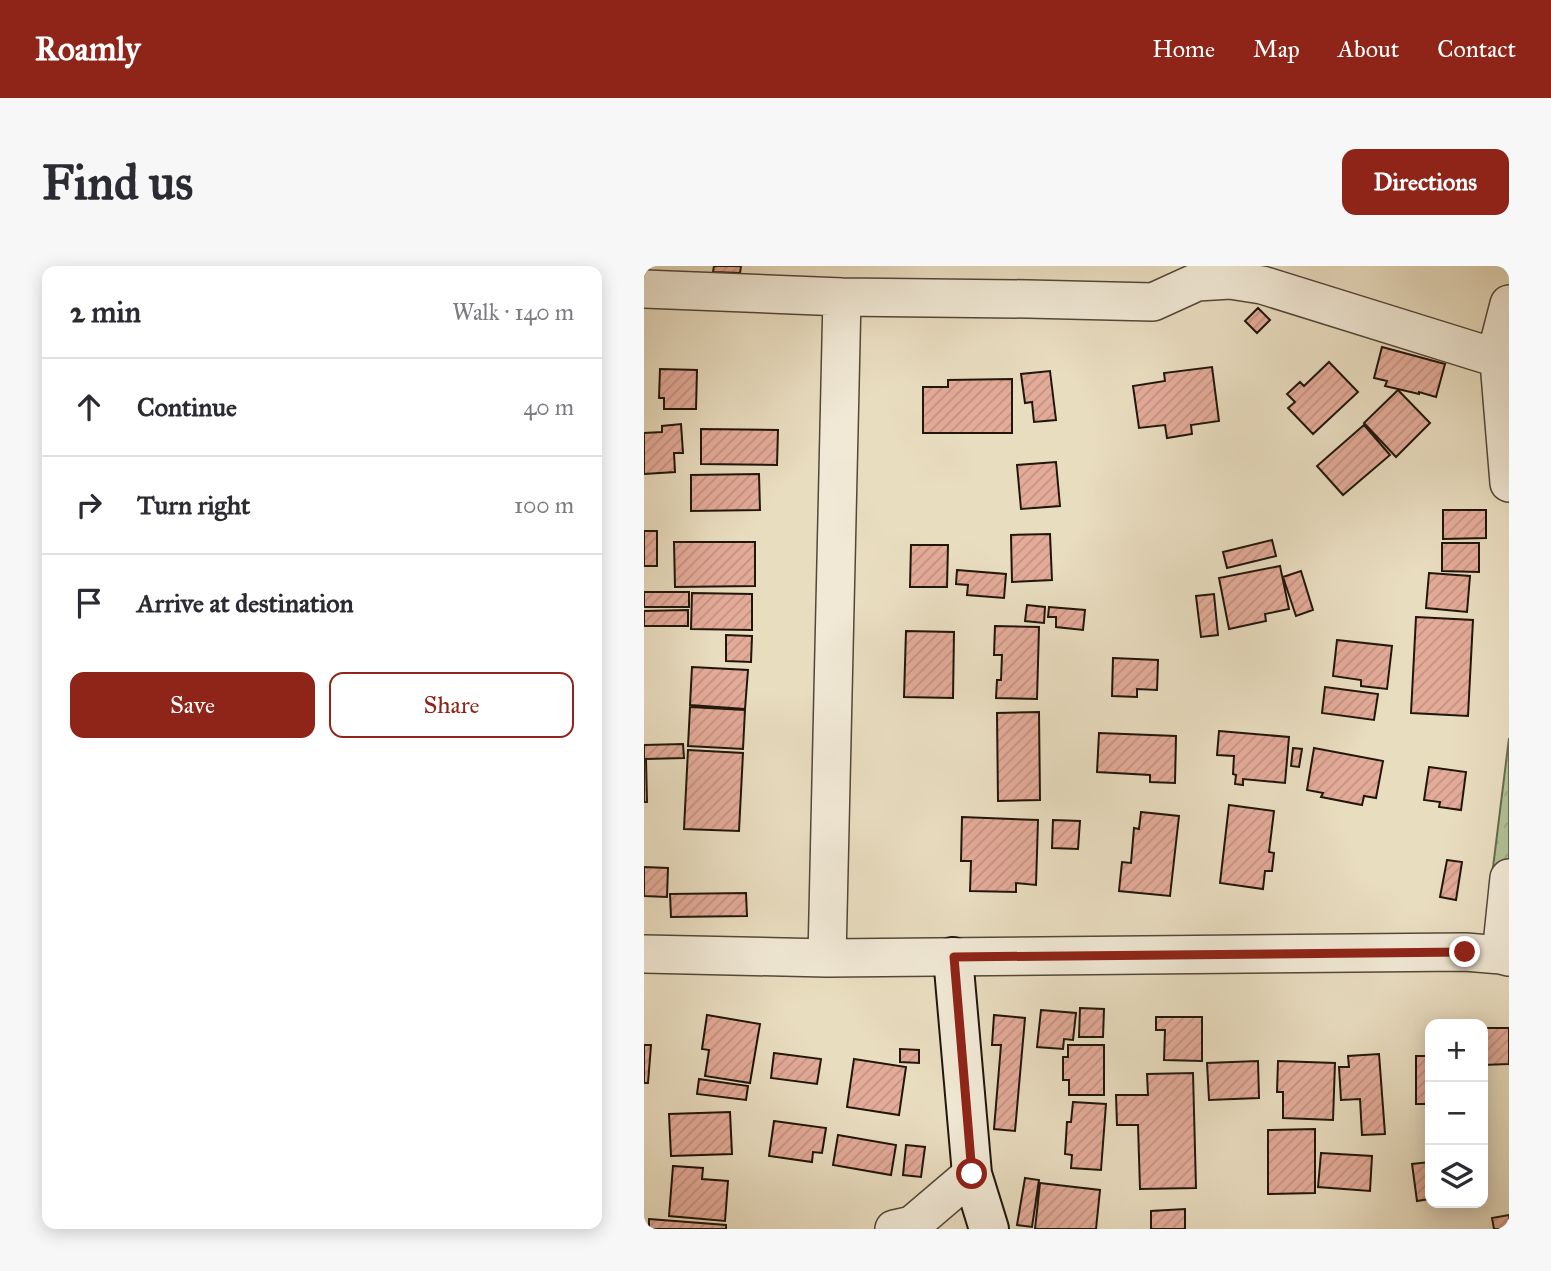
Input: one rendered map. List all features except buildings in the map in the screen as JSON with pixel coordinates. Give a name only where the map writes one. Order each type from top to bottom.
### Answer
[{"type":"street","points":[[644,289],[842,297],[1153,302],[1197,282],[1230,273],[1500,359]]},
{"type":"street","points":[[827,958],[842,297]]},
{"type":"street","points":[[1509,304],[1500,340],[1509,483]]},
{"type":"street","points":[[644,954],[827,958],[1452,952],[1505,956],[1509,878]]},
{"type":"street","points":[[954,957],[972,1174],[989,1229]]},
{"type":"street","points":[[894,1229],[912,1225],[972,1174]]},
{"type":"green space","points":[[1509,738],[1509,917],[1488,908]]},
{"type":"route","points":[[972,1174],[954,957],[1465,952]]}]
